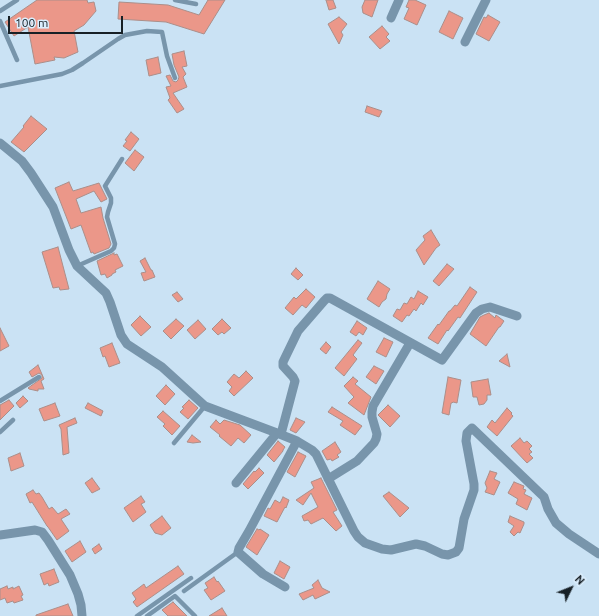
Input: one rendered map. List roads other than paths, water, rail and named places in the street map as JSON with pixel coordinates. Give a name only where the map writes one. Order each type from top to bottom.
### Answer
[{"type":"street","points":[[391,18],[399,0]]},
{"type":"street","points":[[465,42],[486,0]]},
{"type":"street","points":[[0,143],[22,161],[31,172],[53,207],[69,250],[77,266],[106,293],[121,335],[127,344],[162,367],[205,406],[279,434],[312,450],[316,454],[354,531],[365,543],[382,549],[391,550],[416,544],[425,546],[442,554],[448,555],[456,552],[459,548],[464,519],[474,490],[466,441],[467,433],[472,428],[544,498],[548,510],[556,523],[568,534],[599,554]]},
{"type":"street","points":[[236,483],[279,434],[295,381],[294,377],[283,366],[283,362],[298,331],[327,298],[330,298],[442,360],[476,313],[482,309],[490,307],[517,316]]},
{"type":"street","points":[[328,478],[357,461],[374,444],[377,434],[372,417],[373,406],[410,343]]},
{"type":"street","points":[[285,587],[263,574],[238,552],[297,442]]},
{"type":"street","points":[[0,535],[35,530],[42,532],[70,575],[78,594],[82,616]]},
{"type":"lane","points":[[0,11],[17,0]]},
{"type":"lane","points":[[175,0],[196,4]]},
{"type":"lane","points":[[0,21],[17,60]]},
{"type":"lane","points":[[0,86],[62,74],[83,63],[125,35],[147,31],[162,32],[167,56],[175,78]]},
{"type":"lane","points":[[77,266],[111,251],[114,248],[115,244],[107,217],[111,198],[105,186],[122,159]]},
{"type":"lane","points":[[0,401],[39,377]]},
{"type":"lane","points":[[174,443],[205,406]]},
{"type":"lane","points":[[0,432],[13,420]]},
{"type":"lane","points":[[184,591],[238,552]]},
{"type":"lane","points":[[138,616],[191,578]]},
{"type":"lane","points":[[147,616],[175,596],[194,616]]}]
